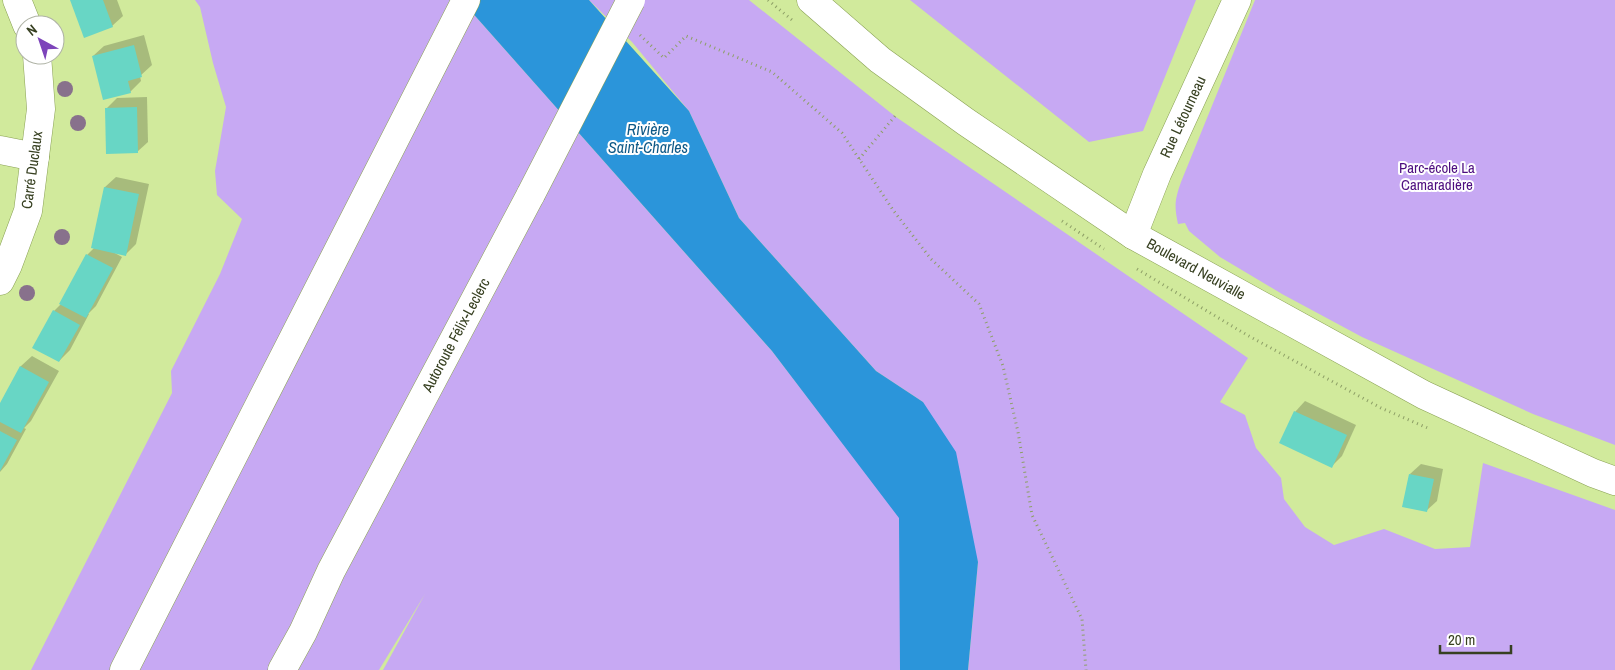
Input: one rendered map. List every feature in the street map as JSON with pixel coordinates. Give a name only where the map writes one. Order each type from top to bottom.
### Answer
[{"type":"main road","points":[[17,0],[23,15]]},
{"type":"main road","points":[[123,670],[466,0]]},
{"type":"main road","name":"Autoroute Félix-Leclerc","points":[[284,670],[331,571],[531,194],[631,0]]},
{"type":"main road","name":"Boulevard Neuvialle","points":[[811,0],[880,60],[966,122],[1133,235],[1424,395],[1593,473],[1615,481]]},
{"type":"main road","name":"Rue Létourneau","points":[[1133,235],[1157,174],[1237,0]]},
{"type":"main road","name":"Carré Duclaux","points":[[0,281],[8,266],[28,211],[40,110],[38,65]]},
{"type":"main road","points":[[0,150],[35,157]]},
{"type":"path","points":[[664,58],[686,36],[772,72],[842,133],[893,210],[931,259],[980,304],[1003,366],[1018,432],[1032,515],[1082,618],[1086,670]]},
{"type":"path","points":[[859,159],[896,115]]},
{"type":"green space","points":[[195,0],[461,0],[772,351],[900,518],[900,670],[383,670],[425,594],[379,670],[31,670],[172,393],[171,371],[220,274],[242,219],[217,195],[215,171],[226,107],[213,63],[200,7]]},
{"type":"green space","points":[[589,0],[749,0],[896,117],[1248,358],[1220,402],[1245,415],[1256,448],[1281,478],[1284,499],[1305,527],[1334,545],[1384,529],[1435,549],[1470,547],[1483,463],[1615,510],[1615,670],[968,670],[978,562],[923,402],[876,371],[739,218],[689,111],[632,42]]},
{"type":"green space","points":[[910,0],[1196,0],[1143,131],[1089,142]]},
{"type":"green space","name":"Parc-école La Camaradière","points":[[1255,0],[1615,0],[1615,445],[1533,414],[1362,337],[1282,294],[1220,257],[1189,231],[1185,223],[1178,224],[1176,212],[1177,193]]},
{"type":"water","name":"Rivière Saint-Charles","points":[[461,0],[589,0],[689,111],[739,218],[876,371],[923,402],[956,452],[978,562],[968,670],[900,670],[899,518],[772,351]]},
{"type":"building","points":[[70,0],[103,0],[113,27],[84,38]]},
{"type":"building","points":[[134,45],[142,77],[128,81],[131,93],[103,100],[92,56]]},
{"type":"building","points":[[137,107],[138,153],[106,154],[105,108]]},
{"type":"building","points":[[104,187],[139,194],[126,256],[91,248]]},
{"type":"building","points":[[86,254],[113,268],[86,318],[59,304]]},
{"type":"building","points":[[53,310],[80,325],[59,362],[32,348]]},
{"type":"building","points":[[20,366],[49,382],[21,433],[0,422],[0,403]]},
{"type":"building","points":[[1294,411],[1347,435],[1332,468],[1279,443]]},
{"type":"building","points":[[0,431],[17,440],[0,471]]},
{"type":"building","points":[[1409,474],[1434,479],[1427,512],[1402,507]]}]
